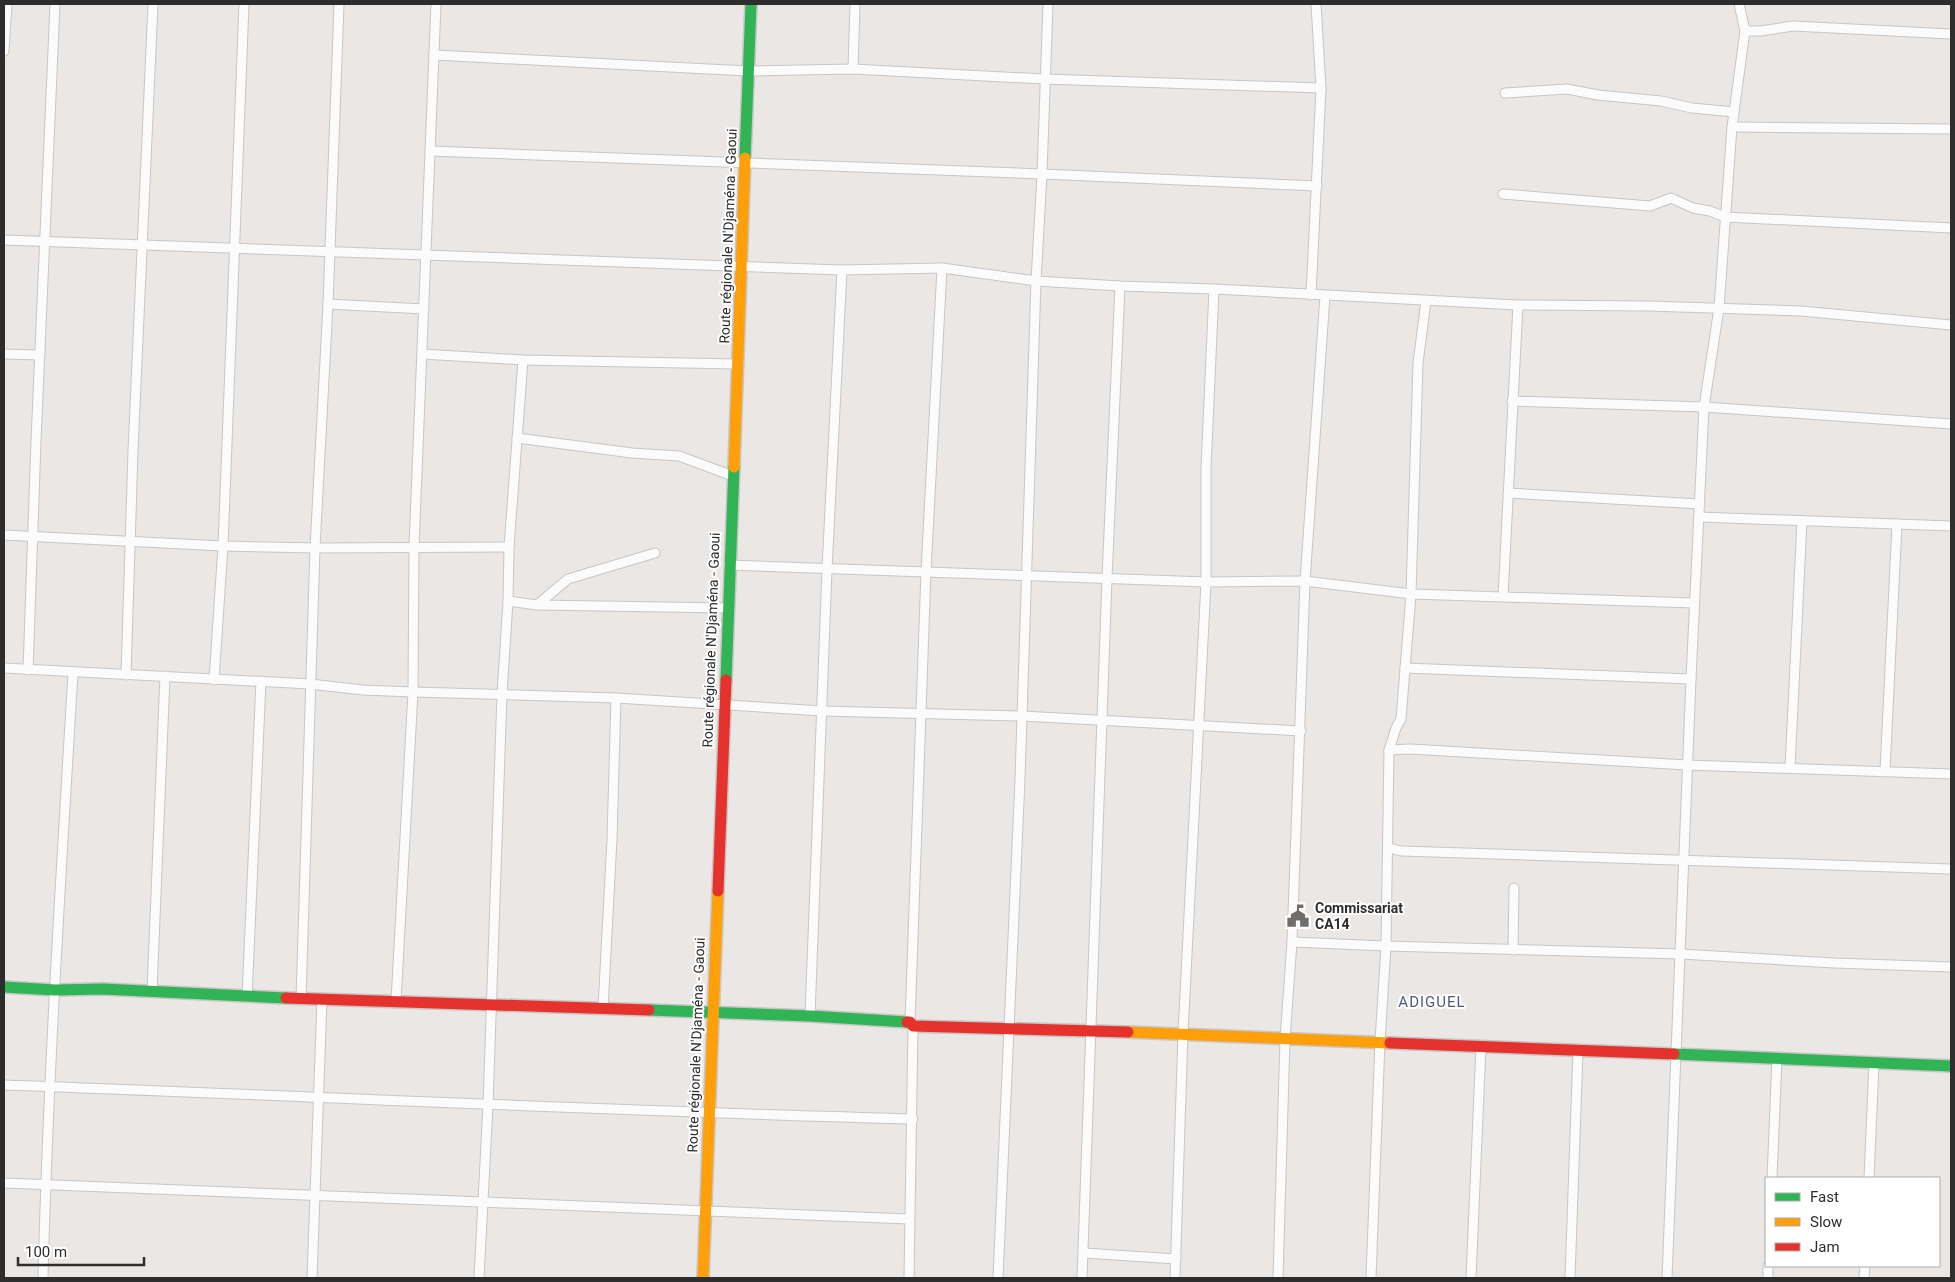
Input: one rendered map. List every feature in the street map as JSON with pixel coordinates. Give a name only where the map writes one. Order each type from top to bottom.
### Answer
[{"type":"street","points":[[4,50],[7,4]]},
{"type":"street","points":[[28,670],[55,4]]},
{"type":"street","points":[[126,675],[153,4]]},
{"type":"street","points":[[214,680],[223,546],[244,4]]},
{"type":"street","points":[[301,999],[315,548],[328,304],[339,4]]},
{"type":"street","points":[[396,1001],[413,692],[414,546],[436,4]]},
{"type":"street","name":"Route régionale N'Djaména - Gaoui","points":[[703,1278],[751,4]]},
{"type":"street","points":[[853,69],[855,4]]},
{"type":"street","points":[[998,1278],[1028,576],[1036,281],[1048,4]]},
{"type":"street","points":[[1311,295],[1321,88],[1316,4]]},
{"type":"street","points":[[1667,1278],[1687,765],[1704,407],[1719,308],[1732,126],[1745,31],[1739,4]]},
{"type":"street","points":[[1745,31],[1761,31],[1792,26],[1951,34]]},
{"type":"street","points":[[434,55],[748,71],[853,69],[1044,79],[1321,88]]},
{"type":"street","points":[[1505,94],[1567,89],[1598,95],[1661,101],[1692,108],[1734,112]]},
{"type":"street","points":[[1732,126],[1951,129]]},
{"type":"street","points":[[430,150],[1317,186]]},
{"type":"street","points":[[1503,194],[1650,206],[1671,198],[1693,208],[1725,216],[1951,228]]},
{"type":"street","points":[[4,240],[842,270],[942,268],[1036,281],[1120,286],[1518,305],[1719,308],[1847,314],[1951,324]]},
{"type":"street","points":[[909,1278],[913,1119],[912,1024],[921,714],[926,571],[942,268]]},
{"type":"street","points":[[810,1016],[842,270]]},
{"type":"street","points":[[1082,1278],[1107,578],[1120,286]]},
{"type":"street","points":[[1176,1278],[1183,1033],[1206,582],[1206,468],[1214,289]]},
{"type":"street","points":[[1278,1278],[1286,1039],[1301,731],[1305,581],[1325,296]]},
{"type":"street","points":[[1371,1278],[1380,1041],[1386,946],[1389,750],[1401,718],[1411,594],[1418,363],[1426,301]]},
{"type":"street","points":[[328,304],[424,308]]},
{"type":"street","points":[[1503,596],[1518,305]]},
{"type":"street","points":[[4,354],[40,355]]},
{"type":"street","points":[[422,354],[524,360],[738,364]]},
{"type":"street","points":[[479,1278],[488,1105],[509,547],[524,360]]},
{"type":"street","points":[[1512,401],[1704,407],[1951,424]]},
{"type":"street","points":[[517,438],[632,454],[679,456],[733,476]]},
{"type":"street","points":[[1508,493],[1700,504]]},
{"type":"street","points":[[1699,517],[1951,526]]},
{"type":"street","points":[[1790,768],[1802,521]]},
{"type":"street","points":[[1885,771],[1897,524]]},
{"type":"street","points":[[4,535],[223,546],[315,548],[509,547]]},
{"type":"street","points":[[537,605],[568,578],[655,553]]},
{"type":"street","points":[[729,565],[1206,582],[1305,581],[1411,594],[1694,603]]},
{"type":"street","points":[[508,601],[537,605],[727,608]]},
{"type":"street","points":[[4,668],[310,684],[363,690],[616,698],[822,711],[1022,716],[1301,731]]},
{"type":"street","points":[[1405,668],[1691,679]]},
{"type":"street","points":[[43,1278],[50,1087],[73,672]]},
{"type":"street","points":[[152,991],[165,676]]},
{"type":"street","points":[[247,997],[261,681]]},
{"type":"street","points":[[603,1008],[612,838],[616,698]]},
{"type":"street","points":[[1389,750],[1410,749],[1687,765],[1951,774]]},
{"type":"street","points":[[1389,848],[1401,851],[1951,869]]},
{"type":"street","points":[[1513,950],[1514,888]]},
{"type":"street","points":[[1292,942],[1681,954],[1834,963],[1951,967]]},
{"type":"street","points":[[4,987],[55,990],[103,989],[322,1000],[810,1016],[912,1024],[1183,1033],[1286,1039],[1380,1041],[1951,1066]]},
{"type":"street","points":[[312,1278],[317,1096],[322,1000]]},
{"type":"street","points":[[1471,1278],[1480,1046]]},
{"type":"street","points":[[1570,1278],[1578,1051]]},
{"type":"street","points":[[1772,1177],[1777,1058]]},
{"type":"street","points":[[1869,1177],[1874,1064]]},
{"type":"street","points":[[4,1085],[317,1096],[708,1114],[913,1119]]},
{"type":"street","points":[[4,1183],[910,1219]]},
{"type":"street","points":[[1084,1253],[1176,1258]]},
{"type":"traffic: fast","points":[[745,158],[751,4]]},
{"type":"traffic: fast","points":[[726,680],[734,467]]},
{"type":"traffic: fast","points":[[4,987],[55,990],[103,989],[286,998]]},
{"type":"traffic: fast","points":[[649,1010],[907,1022]]},
{"type":"traffic: fast","points":[[1674,1054],[1951,1066]]},
{"type":"traffic: slow","points":[[734,467],[745,158]]},
{"type":"traffic: slow","points":[[703,1278],[718,891]]},
{"type":"traffic: slow","points":[[1128,1032],[1390,1043]]},
{"type":"traffic: jam","points":[[718,891],[726,680]]},
{"type":"traffic: jam","points":[[286,998],[649,1010]]},
{"type":"traffic: jam","points":[[907,1022],[910,1022],[913,1026],[1128,1032]]},
{"type":"traffic: jam","points":[[1390,1043],[1674,1054]]},
{"type":"place","name":"Commissariat CA14","points":[[1298,916]]},
{"type":"district","name":"ADIGUEL","points":[[1432,1002]]}]
